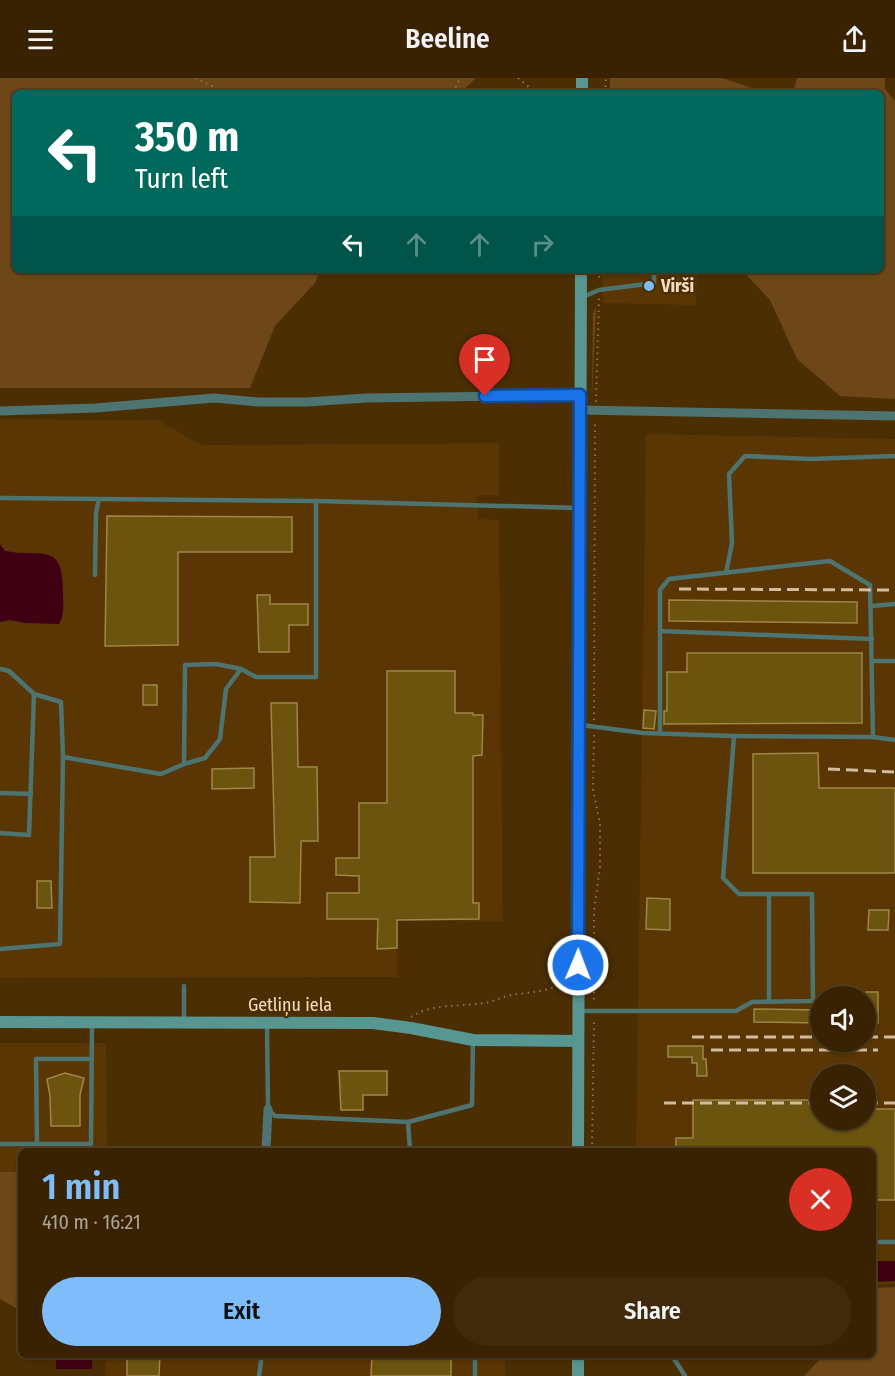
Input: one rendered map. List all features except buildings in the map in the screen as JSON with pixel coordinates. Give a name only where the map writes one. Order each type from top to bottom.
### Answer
[{"type":"main road","points":[[578,1148],[581,273]]},
{"type":"main road","name":"Getliņu iela","points":[[0,1022],[373,1023],[472,1040],[578,1041]]},
{"type":"main road","points":[[578,1358],[578,1376]]},
{"type":"street","points":[[0,411],[96,408],[214,398],[260,402],[307,402],[366,398],[580,395]]},
{"type":"street","points":[[580,410],[895,416]]},
{"type":"street","points":[[266,1148],[268,1108]]},
{"type":"lane","points":[[581,298],[599,290],[654,283],[654,273]]},
{"type":"lane","points":[[726,573],[732,543],[729,474],[745,456],[810,459],[895,456]]},
{"type":"lane","points":[[0,498],[316,501],[579,508]]},
{"type":"lane","points":[[95,575],[96,513],[99,499]]},
{"type":"lane","points":[[184,764],[185,665],[216,664],[241,669],[256,677],[316,677],[316,501]]},
{"type":"lane","points":[[660,733],[660,590],[669,579],[830,561],[870,585],[873,737]]},
{"type":"lane","points":[[871,606],[895,604]]},
{"type":"lane","points":[[660,631],[872,639]]},
{"type":"lane","points":[[872,661],[895,661]]},
{"type":"lane","points":[[0,669],[9,670],[34,694],[61,702],[63,757],[60,944],[0,948]]},
{"type":"lane","points":[[63,757],[161,774],[184,764],[205,759],[220,739],[226,689],[241,669]]},
{"type":"lane","points":[[0,833],[29,835],[34,694]]},
{"type":"lane","points":[[579,725],[660,733],[873,737],[895,740]]},
{"type":"lane","points":[[578,1011],[736,1011],[752,1002],[813,1001],[812,894],[739,894],[723,878],[734,736]]},
{"type":"lane","points":[[0,793],[32,794]]},
{"type":"lane","points":[[769,895],[770,1002]]},
{"type":"lane","points":[[184,986],[184,1023]]},
{"type":"lane","points":[[0,1144],[91,1144],[92,1022]]},
{"type":"lane","points":[[267,1023],[268,1108],[275,1116],[408,1122],[472,1105],[472,1040]]},
{"type":"lane","points":[[37,1144],[36,1059],[92,1059]]},
{"type":"lane","points":[[408,1122],[410,1148]]},
{"type":"lane","points":[[876,1242],[895,1242]]},
{"type":"lane","points":[[260,1376],[262,1358]]},
{"type":"lane","points":[[475,1358],[475,1376]]},
{"type":"lane","points":[[674,1358],[686,1376]]},
{"type":"path","points":[[195,78],[221,90]]},
{"type":"path","points":[[210,85],[212,78]]},
{"type":"path","points":[[518,78],[532,90]]},
{"type":"path","points":[[592,1148],[594,911],[600,867],[600,824],[593,789],[594,430],[598,384],[599,273]]},
{"type":"path","points":[[403,1017],[410,1017],[431,1008],[486,1003],[507,996],[549,990],[567,980]]},
{"type":"shaded area","points":[[0,78],[476,78],[463,90],[12,90],[12,273],[319,273],[315,283],[275,326],[250,388],[0,388]]},
{"type":"shaded area","points":[[610,78],[722,78],[758,90],[610,90]]},
{"type":"shaded area","points":[[797,78],[885,78],[885,89],[895,101],[895,399],[840,396],[797,359],[770,300],[745,273],[884,273],[884,90],[794,90]]},
{"type":"shaded area","name":"Virši","points":[[602,273],[697,273],[696,305],[603,303]]},
{"type":"shaded area","points":[[596,307],[592,400],[593,314]]},
{"type":"shaded area","points":[[0,419],[157,420],[202,445],[499,443],[499,495],[477,495],[478,519],[499,520],[503,921],[398,920],[397,977],[0,978]]},
{"type":"shaded area","points":[[646,434],[895,439],[895,1284],[876,1285],[876,1148],[636,1148]]},
{"type":"shaded area","points":[[0,544],[5,551],[48,555],[55,558],[62,576],[63,609],[59,624],[10,620],[0,622]]},
{"type":"shaded area","points":[[0,1043],[106,1043],[107,1148],[18,1148],[18,1172],[0,1172]]},
{"type":"shaded area","points":[[0,1172],[18,1172],[18,1309],[0,1299]]},
{"type":"shaded area","points":[[876,1261],[895,1261],[895,1281],[876,1282]]},
{"type":"shaded area","points":[[895,1287],[895,1376],[804,1376],[821,1358],[876,1358],[876,1288]]},
{"type":"shaded area","points":[[56,1358],[92,1358],[92,1369],[56,1369]]},
{"type":"shaded area","points":[[106,1358],[505,1358],[505,1376],[105,1376]]},
{"type":"railway","points":[[679,589],[895,590]]},
{"type":"railway","points":[[828,769],[895,772]]},
{"type":"railway","points":[[692,1037],[810,1037]]},
{"type":"railway","points":[[876,1037],[895,1037]]},
{"type":"railway","points":[[711,1050],[878,1050]]},
{"type":"railway","points":[[664,1103],[810,1103]]},
{"type":"railway","points":[[876,1103],[895,1103]]},
{"type":"place","name":"Virši","points":[[649,286]]},
{"type":"route","points":[[485,396],[580,395],[578,965]]}]
